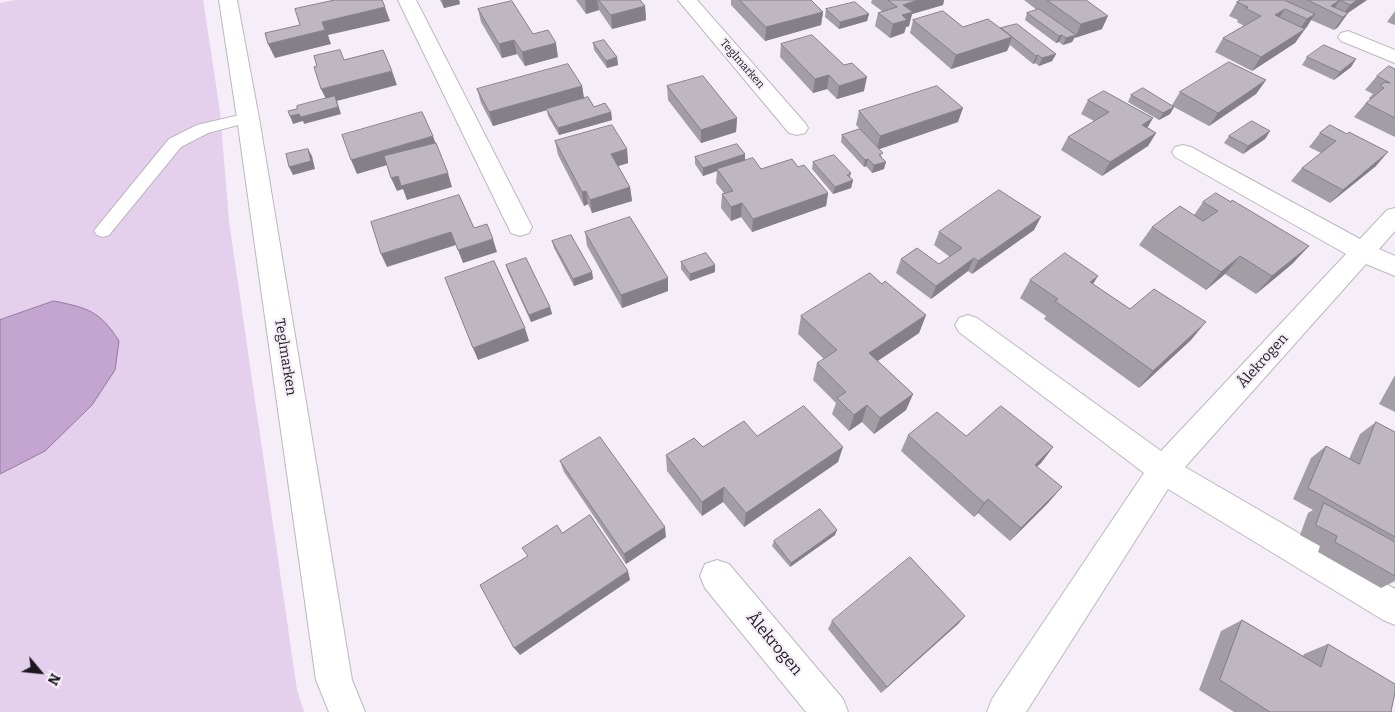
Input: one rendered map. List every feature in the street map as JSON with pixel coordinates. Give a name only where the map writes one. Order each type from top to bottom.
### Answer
[{"type":"street","name":"Teglmarken","points":[[228,0],[248,118],[334,680],[347,712]]},
{"type":"street","points":[[407,0],[520,227]]},
{"type":"street","name":"Teglmarken","points":[[687,0],[797,128]]},
{"type":"street","points":[[1348,37],[1395,57]]},
{"type":"street","points":[[1183,152],[1363,252],[1395,267]]},
{"type":"street","name":"Ålekrogen","points":[[1005,712],[1163,470],[1395,216]]},
{"type":"street","points":[[968,324],[1163,470],[1395,608]]},
{"type":"street","name":"Ålekrogen","points":[[717,576],[830,712]]},
{"type":"lane","points":[[103,231],[175,143],[203,128],[248,118]]},
{"type":"shaded area","points":[[15,0],[203,0],[220,111],[229,221],[297,690],[304,712],[0,712],[0,3]]},
{"type":"shaded area","points":[[54,301],[92,312],[106,323],[119,341],[115,370],[92,405],[45,451],[0,474],[0,320]]},
{"type":"building","points":[[335,0],[382,0],[385,7],[322,22],[325,30],[268,44],[265,33],[300,25],[295,9]]},
{"type":"building","points":[[599,0],[640,0],[645,6],[611,15]]},
{"type":"building","points":[[740,0],[811,0],[823,12],[766,27]]},
{"type":"building","points":[[888,0],[918,0],[903,5],[913,12],[902,15],[907,20],[893,24],[878,13],[897,7]]},
{"type":"building","points":[[1047,0],[1086,0],[1108,16],[1081,24]]},
{"type":"building","points":[[1241,0],[1284,0],[1315,14],[1307,19],[1285,9],[1275,15],[1305,29],[1261,57],[1223,38],[1261,16],[1237,2]]},
{"type":"building","points":[[1308,0],[1340,0],[1331,6],[1348,13],[1343,17]]},
{"type":"building","points":[[1340,0],[1357,0],[1350,5]]},
{"type":"building","points":[[512,1],[533,34],[548,30],[556,43],[522,52],[514,40],[499,44],[478,9]]},
{"type":"building","points":[[855,2],[869,14],[840,22],[826,9]]},
{"type":"building","points":[[1039,9],[1076,35],[1066,38],[1062,35],[1059,36],[1027,13]]},
{"type":"building","points":[[943,11],[963,27],[988,19],[1012,37],[956,55],[913,20]]},
{"type":"building","points":[[1017,24],[1056,54],[1042,58],[1038,55],[1036,56],[1001,28]]},
{"type":"building","points":[[812,35],[844,65],[852,63],[867,77],[839,86],[829,75],[815,79],[781,44]]},
{"type":"building","points":[[604,40],[617,57],[606,61],[593,43]]},
{"type":"building","points":[[1324,45],[1356,59],[1340,72],[1307,57]]},
{"type":"building","points":[[340,50],[344,60],[383,50],[392,71],[321,89],[314,67],[317,66],[314,56]]},
{"type":"building","points":[[1229,62],[1266,80],[1218,113],[1180,92]]},
{"type":"building","points":[[568,64],[582,86],[489,112],[477,89]]},
{"type":"building","points":[[1389,66],[1395,69],[1395,118],[1366,103],[1384,88],[1380,85],[1385,82],[1390,83],[1377,76]]},
{"type":"building","points":[[703,76],[737,118],[701,130],[667,86]]},
{"type":"building","points":[[937,86],[963,108],[880,136],[859,111]]},
{"type":"building","points":[[1143,88],[1174,107],[1163,113],[1131,95]]},
{"type":"building","points":[[1104,91],[1153,118],[1142,125],[1156,133],[1110,162],[1068,137],[1109,112],[1088,100]]},
{"type":"building","points":[[335,96],[338,107],[301,117],[299,114],[290,116],[288,111],[297,109],[297,106]]},
{"type":"building","points":[[588,97],[594,107],[605,103],[611,112],[558,128],[546,109]]},
{"type":"building","points":[[422,112],[433,136],[351,160],[342,135]]},
{"type":"building","points":[[1252,121],[1270,131],[1248,146],[1229,136]]},
{"type":"building","points":[[612,125],[627,149],[611,154],[630,187],[590,200],[586,191],[582,192],[555,141]]},
{"type":"building","points":[[1330,125],[1347,134],[1349,132],[1388,152],[1343,190],[1302,168],[1336,141],[1320,133]]},
{"type":"building","points":[[860,129],[883,153],[879,155],[886,162],[874,165],[868,159],[865,160],[842,135]]},
{"type":"building","points":[[436,143],[448,173],[401,186],[398,176],[391,178],[384,156]]},
{"type":"building","points":[[737,144],[745,154],[703,168],[695,157]]},
{"type":"building","points":[[308,149],[311,161],[289,167],[286,154]]},
{"type":"building","points":[[834,155],[851,173],[847,175],[853,180],[835,187],[813,162]]},
{"type":"building","points":[[753,158],[761,169],[792,159],[798,167],[804,165],[828,193],[753,219],[742,203],[731,207],[722,194],[733,191],[717,169]]},
{"type":"building","points":[[999,190],[1041,217],[978,261],[974,258],[936,286],[901,259],[917,248],[939,264],[962,248],[939,232]]},
{"type":"building","points":[[1216,193],[1231,202],[1232,200],[1309,246],[1272,276],[1240,256],[1221,272],[1152,227],[1180,206],[1203,221],[1218,211],[1203,202]]},
{"type":"building","points":[[459,195],[474,228],[487,224],[493,239],[458,250],[451,232],[381,254],[371,222]]},
{"type":"building","points":[[630,217],[668,278],[621,295],[585,232]]},
{"type":"building","points":[[571,235],[592,272],[573,279],[552,241]]},
{"type":"building","points":[[706,253],[715,265],[690,274],[681,262]]},
{"type":"building","points":[[1065,253],[1098,276],[1090,282],[1130,309],[1154,289],[1206,322],[1153,371],[1055,301],[1058,299],[1030,280]]},
{"type":"building","points":[[526,258],[550,307],[529,315],[506,265]]},
{"type":"building","points":[[494,261],[525,328],[473,348],[445,278]]},
{"type":"building","points":[[870,273],[882,284],[885,281],[926,315],[869,353],[913,394],[880,418],[867,405],[854,415],[837,398],[846,392],[817,363],[837,350],[801,316]]},
{"type":"building","points":[[804,406],[843,447],[746,513],[724,487],[702,502],[666,455],[694,438],[703,447],[744,421],[757,436]]},
{"type":"building","points":[[1001,406],[1053,447],[1035,465],[1062,487],[1021,528],[988,499],[984,503],[908,435],[937,412],[966,436]]},
{"type":"building","points":[[1376,422],[1395,432],[1395,537],[1308,488],[1326,446],[1359,464]]},
{"type":"building","points":[[600,437],[665,527],[624,554],[560,461]]},
{"type":"building","points":[[1324,503],[1395,542],[1395,576],[1335,542],[1337,536],[1316,525]]},
{"type":"building","points":[[820,509],[837,530],[791,563],[774,541]]},
{"type":"building","points":[[590,515],[628,571],[514,648],[480,585],[528,556],[522,548],[557,525],[562,533]]},
{"type":"building","points":[[910,557],[965,616],[887,687],[832,621]]},
{"type":"building","points":[[1242,620],[1321,667],[1328,644],[1395,684],[1392,712],[1270,712],[1220,680]]}]
